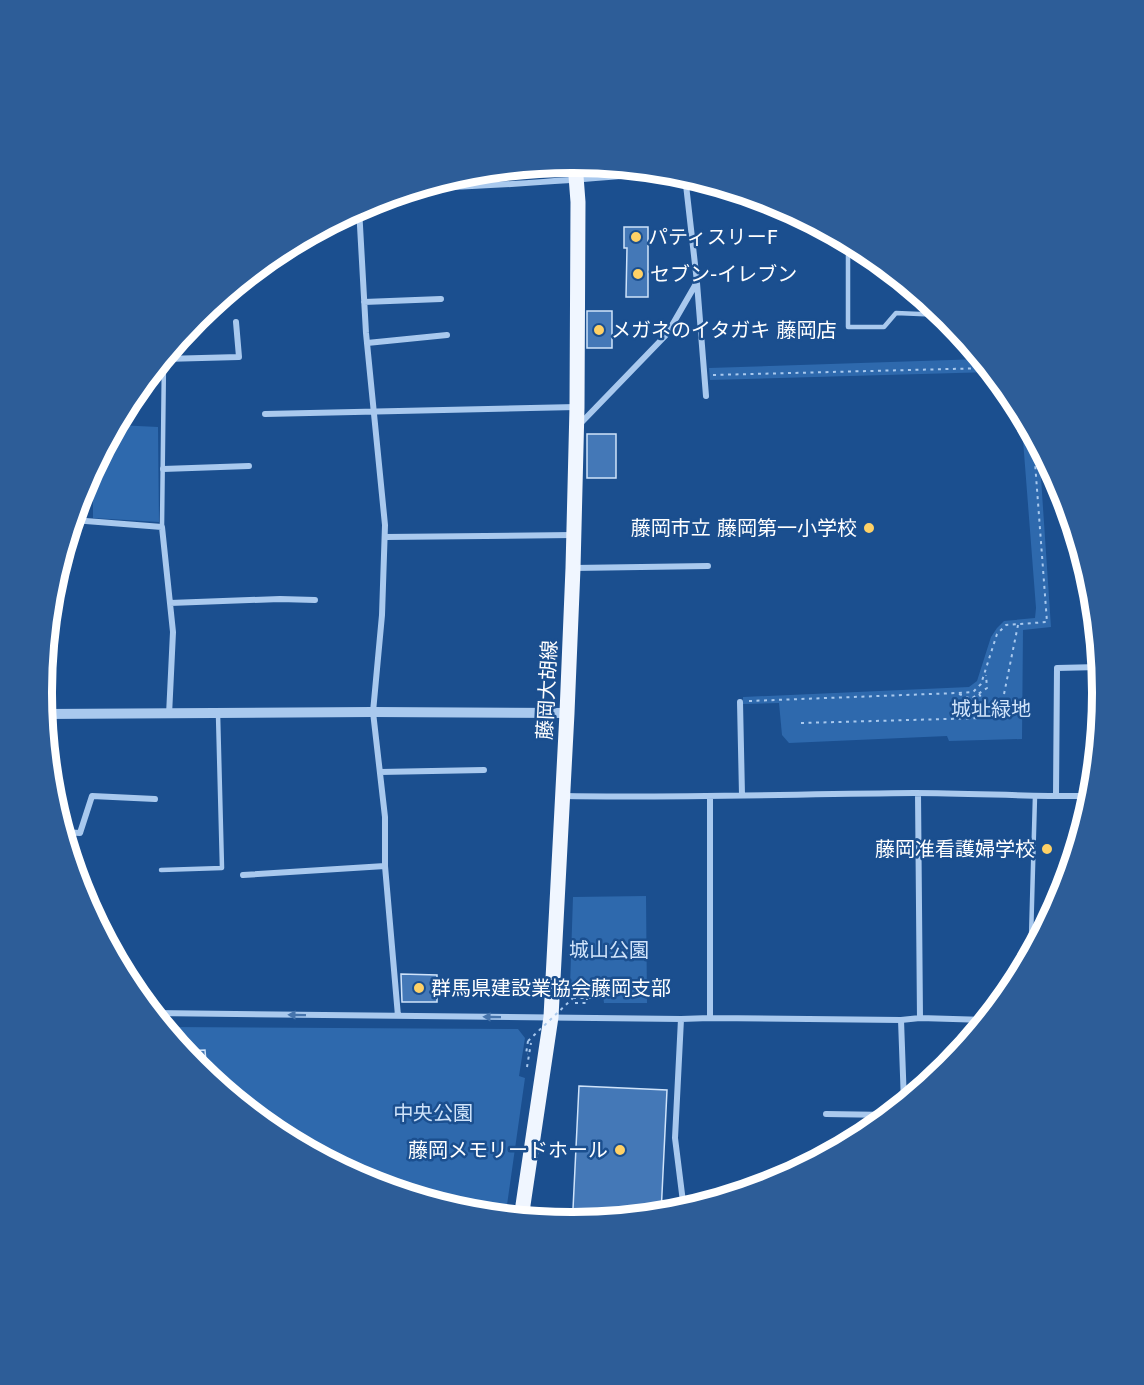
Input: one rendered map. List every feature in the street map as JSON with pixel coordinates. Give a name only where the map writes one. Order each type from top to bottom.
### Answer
[{"type":"main road","name":"藤岡大胡線","points":[[523,1210],[551,1017],[563,796],[577,407],[576,173]]},
{"type":"street","points":[[454,187],[626,176]]},
{"type":"street","points":[[686,186],[706,396]]},
{"type":"street","points":[[360,219],[367,343],[385,525],[382,615],[373,712],[385,817],[385,866],[398,1016]]},
{"type":"street","points":[[576,428],[667,334],[697,282]]},
{"type":"street","points":[[364,302],[441,299]]},
{"type":"street","points":[[175,358],[239,357],[236,322]]},
{"type":"street","points":[[367,343],[447,335]]},
{"type":"street","points":[[265,414],[577,407]]},
{"type":"street","points":[[163,469],[249,466]]},
{"type":"street","points":[[82,521],[162,527],[173,633],[169,715]]},
{"type":"street","points":[[385,537],[574,535]]},
{"type":"street","points":[[573,568],[708,566]]},
{"type":"street","points":[[170,603],[315,600]]},
{"type":"street","points":[[1056,796],[1057,668],[1090,667]]},
{"type":"street","points":[[740,702],[742,795]]},
{"type":"street","points":[[53,714],[567,713]]},
{"type":"street","points":[[380,772],[484,770]]},
{"type":"street","points":[[563,796],[918,794],[1082,796]]},
{"type":"street","points":[[918,794],[920,1018]]},
{"type":"street","points":[[72,833],[80,834],[92,796],[155,799]]},
{"type":"street","points":[[710,796],[710,1018]]},
{"type":"street","points":[[243,875],[385,866]]},
{"type":"street","points":[[163,1013],[975,1020]]},
{"type":"street","points":[[681,1019],[675,1138],[683,1200]]},
{"type":"street","points":[[901,1020],[903,1093]]},
{"type":"street","points":[[826,1114],[874,1115]]},
{"type":"lane","points":[[848,253],[848,327],[884,327],[896,313],[928,314]]},
{"type":"lane","points":[[162,527],[164,371]]},
{"type":"lane","points":[[161,870],[222,868],[218,714]]},
{"type":"lane","points":[[1031,935],[1035,796]]},
{"type":"path","points":[[704,375],[978,368]]},
{"type":"path","points":[[740,702],[973,692],[981,684],[986,672],[997,634],[1006,625],[1047,622],[1035,457]]},
{"type":"path","points":[[801,723],[983,718],[1001,710],[1018,624]]},
{"type":"path","points":[[957,693],[971,699],[979,694],[987,688],[986,672]]},
{"type":"path","points":[[979,694],[992,714]]},
{"type":"path","points":[[527,1067],[529,1054],[526,1054],[529,1042],[573,998],[599,998]]},
{"type":"path","points":[[575,1004],[587,1003],[587,998]]},
{"type":"green space","points":[[971,359],[981,372],[710,380],[709,368]]},
{"type":"green space","points":[[127,425],[158,427],[159,522],[93,518],[93,492]]},
{"type":"green space","name":"城址緑地","points":[[1023,434],[1040,468],[1051,627],[1023,630],[1022,739],[949,741],[947,736],[789,743],[782,735],[779,703],[743,704],[743,697],[969,687],[977,681],[991,637],[997,628],[1004,621],[1035,618]]},
{"type":"green space","name":"城山公園","points":[[646,896],[647,1003],[604,1003],[603,995],[580,996],[570,987],[573,897]]},
{"type":"green space","name":"中央公園","points":[[175,1027],[518,1029],[525,1038],[519,1076],[525,1078],[507,1208],[471,1202],[405,1184],[342,1158],[312,1142],[256,1105],[229,1083]]},
{"type":"building","name":"セブン-イレブン","points":[[624,227],[648,227],[648,297],[626,297],[627,248],[624,248]]},
{"type":"building","name":"メガネのイタガキ 藤岡店","points":[[587,311],[612,311],[612,348],[587,348]]},
{"type":"building","points":[[587,434],[616,434],[616,478],[587,478]]},
{"type":"building","name":"群馬県建設業協会藤岡支部","points":[[401,974],[437,975],[437,1002],[402,1002]]},
{"type":"building","points":[[196,1050],[205,1050],[206,1061],[205,1060]]},
{"type":"building","name":"藤岡メモリードホール","points":[[579,1086],[667,1090],[661,1204],[607,1211],[573,1209]]},
{"type":"place","name":"パティスリーF","points":[[636,237]]},
{"type":"place","name":"セブン-イレブン","points":[[638,274]]},
{"type":"place","name":"メガネのイタガキ 藤岡店","points":[[599,330]]},
{"type":"place","name":"藤岡市立 藤岡第一小学校","points":[[869,528]]},
{"type":"place","name":"藤岡准看護婦学校","points":[[1047,849]]},
{"type":"place","name":"群馬県建設業協会藤岡支部","points":[[419,988]]},
{"type":"place","name":"藤岡メモリードホール","points":[[620,1150]]}]
